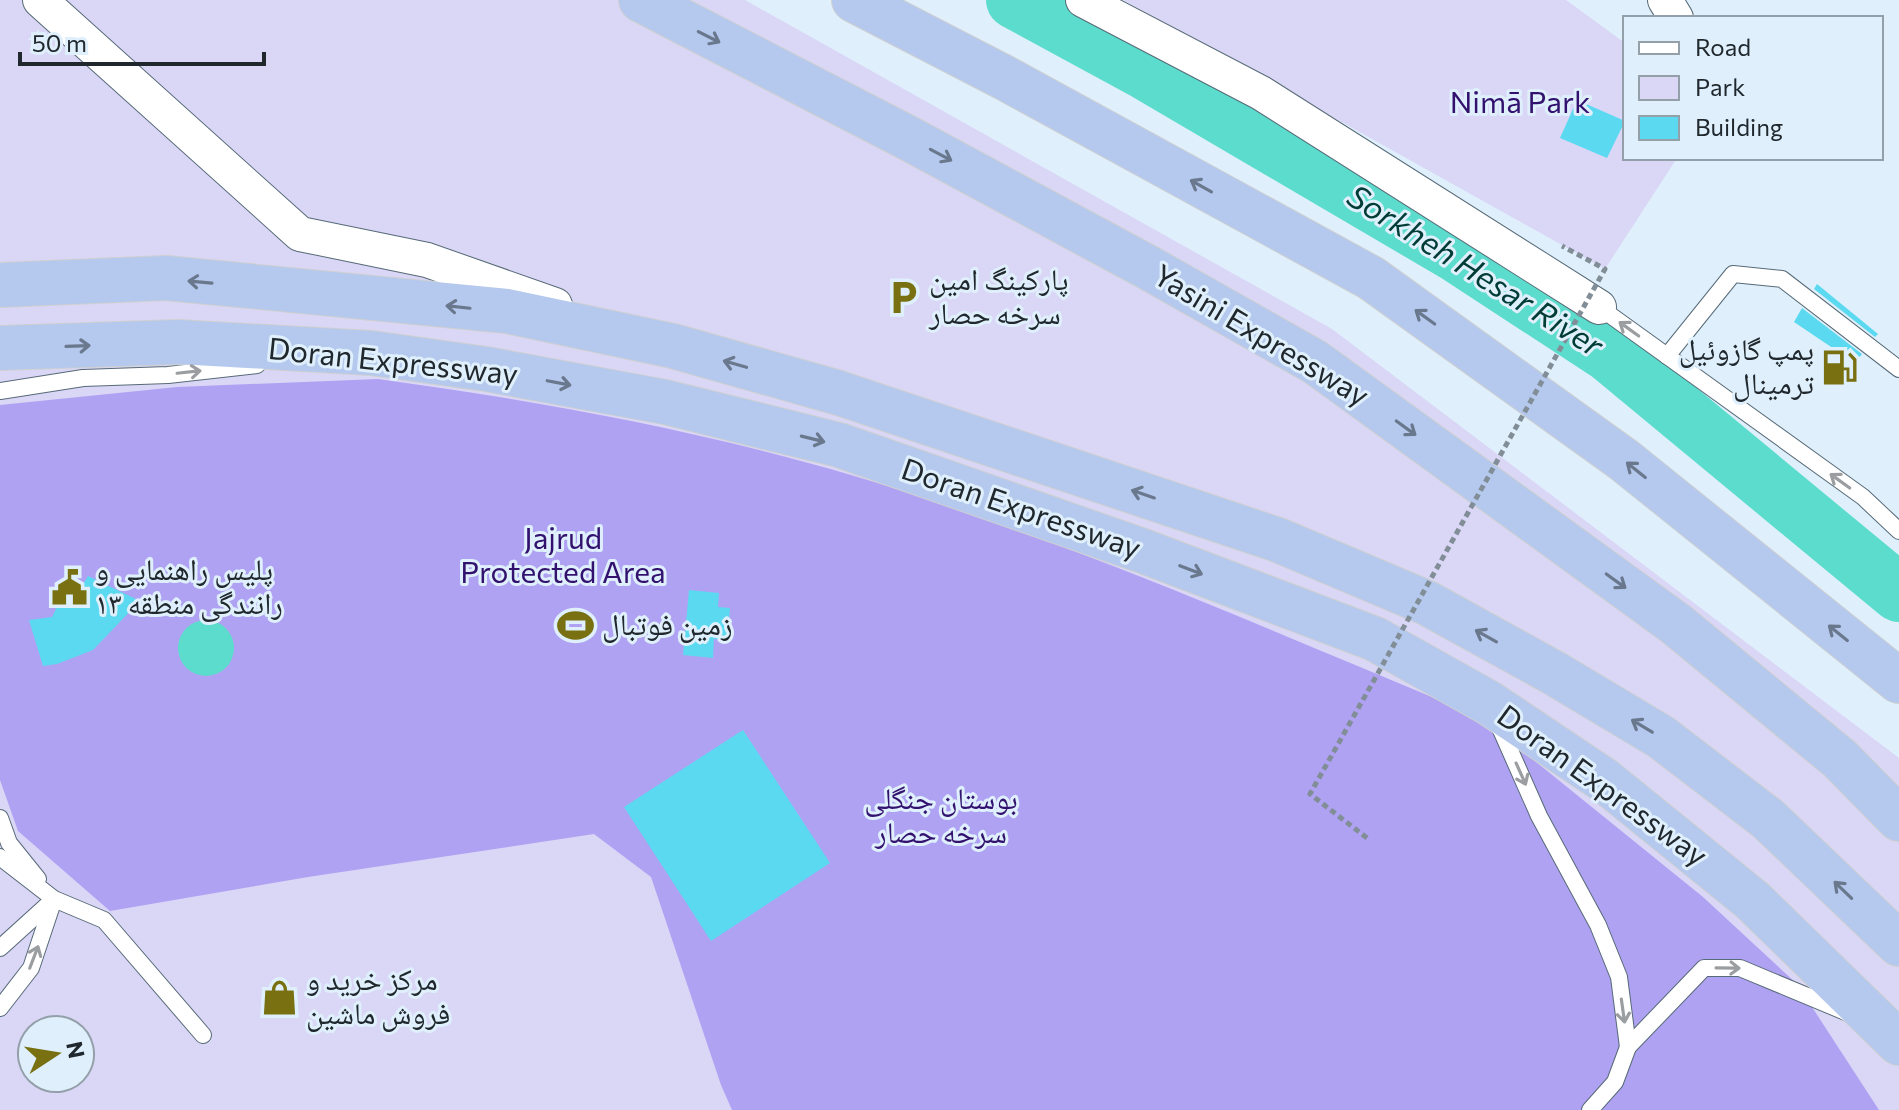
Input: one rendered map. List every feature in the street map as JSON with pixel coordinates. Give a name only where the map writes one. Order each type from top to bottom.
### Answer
[{"type":"highway","name":"Yasini Expressway","points":[[641,0],[910,139],[1315,362],[1676,624],[1840,759],[1899,819]]},
{"type":"highway","points":[[854,0],[1005,78],[1371,278],[1624,460],[1899,681]]},
{"type":"highway","name":"Doran Expressway","points":[[0,285],[166,278],[507,311],[673,346],[839,393],[1264,535],[1427,603],[1661,737],[1768,819],[1899,944]]},
{"type":"highway","name":"Doran Expressway","points":[[0,348],[178,342],[371,353],[486,369],[665,402],[839,445],[1129,546],[1375,639],[1489,703],[1604,780],[1752,900],[1899,1043]]},
{"type":"street","points":[[40,0],[300,234],[427,260],[673,346]]},
{"type":"street","points":[[1083,0],[1261,93],[1599,307]]},
{"type":"lane","points":[[1667,356],[1733,274],[1782,279],[1899,369]]},
{"type":"lane","points":[[1599,307],[1863,497],[1899,531]]},
{"type":"lane","points":[[0,391],[83,378],[168,375],[371,353]]},
{"type":"lane","points":[[1489,703],[1539,816],[1598,925],[1619,977],[1628,1047]]},
{"type":"lane","points":[[0,818],[9,843],[54,899]]},
{"type":"lane","points":[[0,857],[54,899],[104,920],[203,1035]]},
{"type":"lane","points":[[0,948],[54,899]]},
{"type":"lane","points":[[0,1008],[31,968],[54,899]]},
{"type":"lane","points":[[1590,1110],[1615,1082],[1628,1047],[1704,968],[1740,968],[1853,1015],[1899,1043]]},
{"type":"path","points":[[1367,838],[1310,794],[1605,269],[1562,246]]},
{"type":"green space","name":"Jajrud Protected Area","points":[[0,0],[745,0],[1332,329],[1899,758],[1899,1110],[0,1110]]},
{"type":"green space","name":"Nimā Park","points":[[1123,0],[1566,0],[1623,42],[1623,160],[1676,160],[1605,269]]},
{"type":"green space","name":"بوستان جنگلی سرخه حصار","points":[[378,379],[616,418],[734,444],[851,475],[929,499],[1083,554],[1461,709],[1488,723],[1703,897],[1797,984],[1879,1110],[732,1110],[651,877],[594,834],[308,877],[110,911],[18,831],[0,780],[0,405],[177,387]]},
{"type":"shaded area","points":[[206,620],[226,628],[234,648],[226,668],[206,676],[186,668],[178,648],[186,628]]},
{"type":"building","points":[[1577,100],[1623,120],[1607,158],[1560,138]]},
{"type":"building","points":[[1817,284],[1878,334],[1875,337],[1814,289]]},
{"type":"building","points":[[1802,308],[1862,354],[1855,363],[1794,322]]},
{"type":"building","points":[[88,576],[140,601],[93,650],[43,666],[29,620],[52,617],[62,597],[76,596]]},
{"type":"building","points":[[689,590],[719,593],[718,607],[730,608],[727,640],[714,639],[713,658],[683,655]]},
{"type":"building","points":[[743,730],[830,863],[711,941],[624,807]]},
{"type":"waterway","name":"Sorkheh Hesar River","points":[[1015,0],[1144,70],[1456,253],[1609,353],[1899,593]]},
{"type":"place","name":"پارکینگ امین سرخه حصار","points":[[903,297]]},
{"type":"place","name":"پمپ گازوئیل ترمینال","points":[[1840,367]]},
{"type":"place","name":"پلیس راهنمایی و رانندگی منطقه ۱۳","points":[[69,587]]},
{"type":"place","name":"زمین فوتبال","points":[[576,625]]},
{"type":"place","name":"مرکز خرید و فروش ماشین","points":[[280,997]]}]
